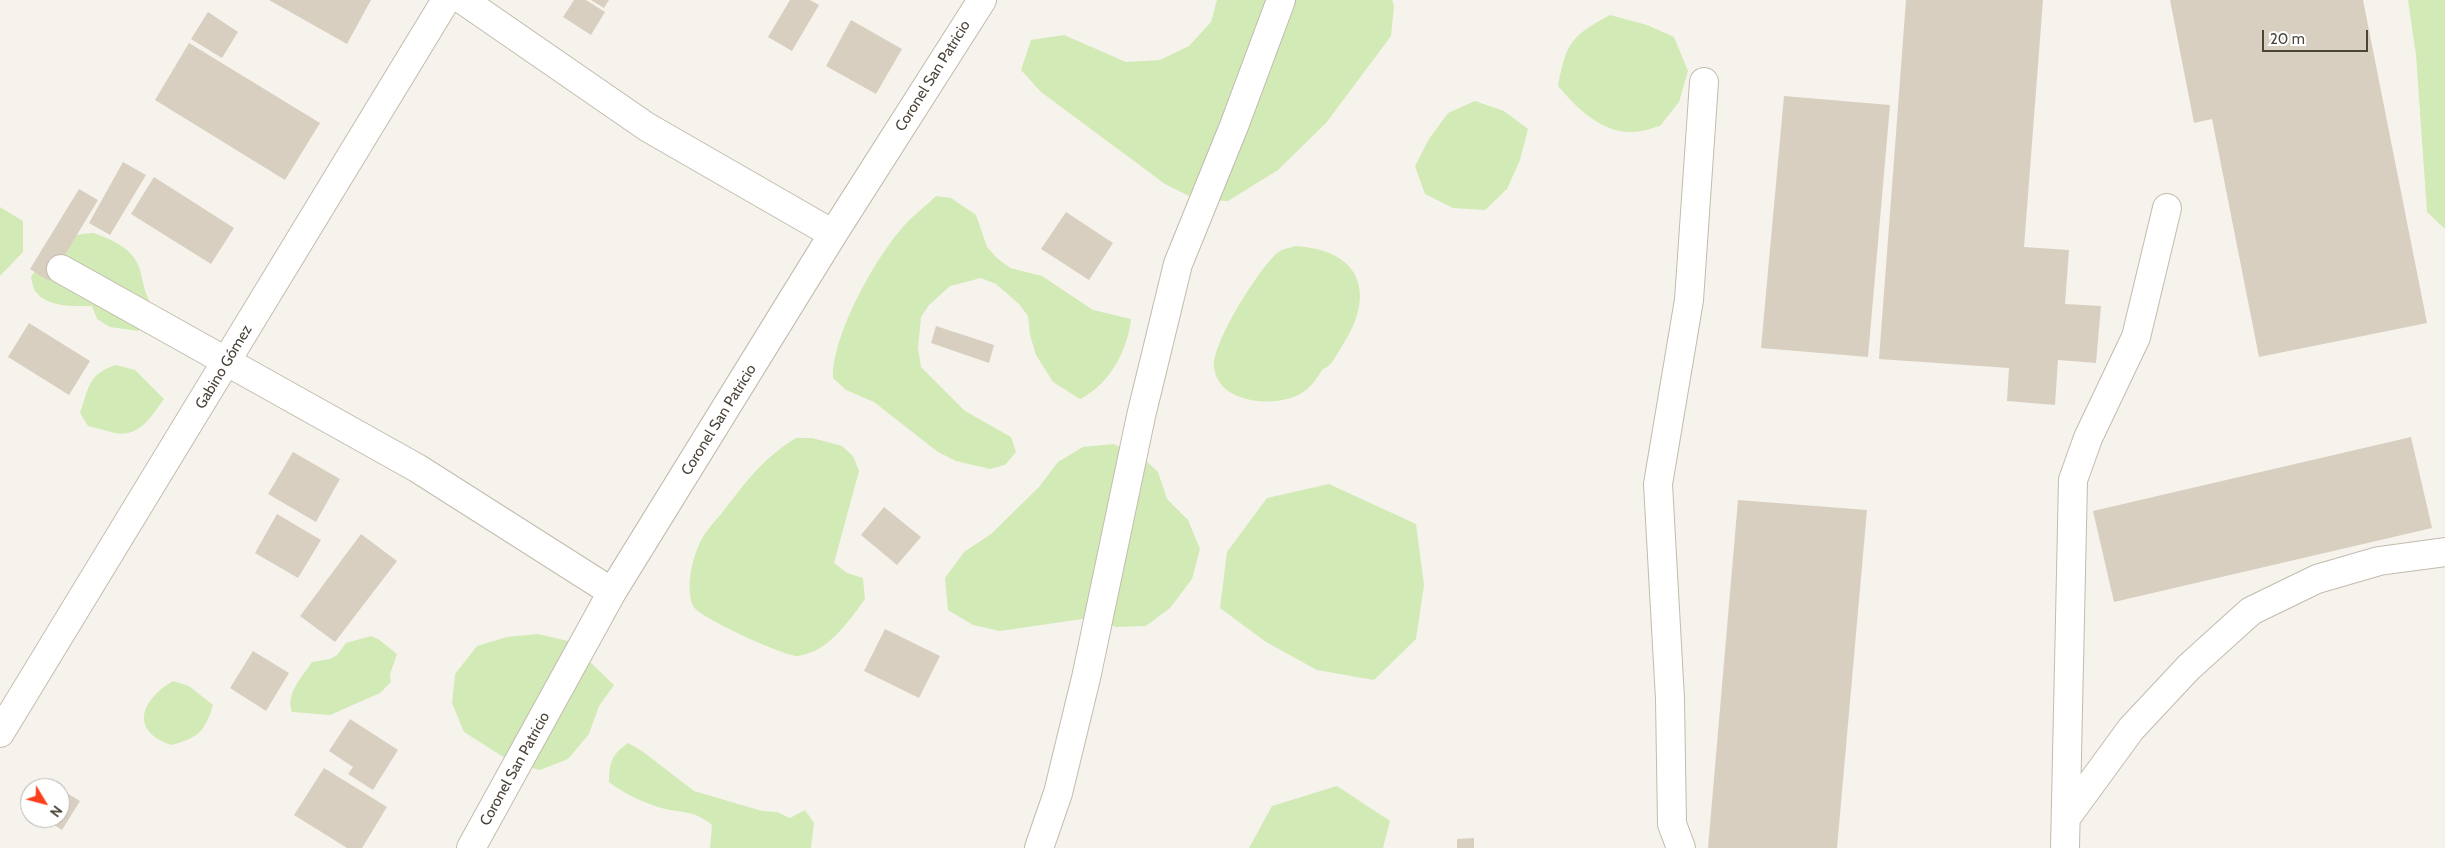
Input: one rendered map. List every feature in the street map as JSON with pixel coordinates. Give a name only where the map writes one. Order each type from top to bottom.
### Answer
[{"type":"street","name":"Gabino Gómez","points":[[0,733],[446,0]]},
{"type":"street","points":[[463,0],[647,127],[833,234]]},
{"type":"street","name":"Coronel San Patricio","points":[[471,848],[612,592],[833,234],[982,0]]},
{"type":"street","points":[[1039,848],[1058,793],[1086,678],[1140,416],[1178,264],[1234,126],[1281,0]]},
{"type":"street","points":[[1682,848],[1672,824],[1670,699],[1658,484],[1689,300],[1704,82]]},
{"type":"street","points":[[2065,848],[2073,480],[2088,438],[2136,337],[2166,208]]},
{"type":"street","points":[[61,269],[417,468],[612,592]]},
{"type":"street","points":[[2066,818],[2131,729],[2189,667],[2251,611],[2317,579],[2379,561],[2445,552]]},
{"type":"green space","points":[[1217,0],[1392,0],[1394,6],[1391,36],[1326,123],[1278,170],[1228,201],[1197,200],[1165,184],[1041,92],[1021,70],[1031,40],[1064,35],[1126,62],[1160,60],[1189,46],[1211,22]]},
{"type":"green space","points":[[2408,0],[2445,0],[2445,229],[2427,212],[2416,55]]},
{"type":"green space","points":[[1610,15],[1647,25],[1674,37],[1688,71],[1679,102],[1660,126],[1633,132],[1610,128],[1591,118],[1573,103],[1558,86],[1564,60],[1572,42],[1587,29]]},
{"type":"green space","points":[[1475,101],[1504,111],[1528,129],[1520,160],[1507,189],[1485,210],[1453,208],[1425,194],[1415,166],[1429,139],[1448,113]]},
{"type":"green space","points":[[936,196],[951,198],[976,215],[987,247],[1010,268],[1042,276],[1093,310],[1131,319],[1126,343],[1108,376],[1100,385],[1080,399],[1053,382],[1036,355],[1030,335],[1028,316],[1019,304],[996,284],[981,278],[950,286],[929,305],[921,317],[918,348],[921,367],[965,411],[1011,437],[1016,452],[1005,465],[990,469],[956,461],[938,452],[874,402],[846,390],[833,378],[839,341],[868,278],[879,259],[902,228]]},
{"type":"green space","points":[[0,207],[23,221],[23,252],[0,276]]},
{"type":"green space","points":[[93,233],[108,238],[122,246],[137,263],[146,293],[153,307],[151,324],[138,331],[110,327],[97,319],[92,306],[62,305],[47,301],[35,291],[31,277],[49,252],[71,237]]},
{"type":"green space","points":[[1295,246],[1317,249],[1335,256],[1348,265],[1356,278],[1360,292],[1359,309],[1353,327],[1332,363],[1323,369],[1316,380],[1304,392],[1277,401],[1250,400],[1237,396],[1226,389],[1218,380],[1214,368],[1220,342],[1248,290],[1259,274],[1277,253]]},
{"type":"green space","points":[[116,365],[135,370],[164,399],[144,424],[132,432],[124,434],[88,426],[80,413],[88,389],[95,377]]},
{"type":"green space","points":[[796,438],[812,438],[842,446],[853,456],[859,471],[834,563],[847,573],[863,578],[865,599],[842,629],[827,643],[812,652],[797,656],[776,650],[742,635],[698,611],[693,606],[690,592],[691,568],[695,554],[708,529],[764,462]]},
{"type":"green space","points":[[1113,444],[1141,456],[1158,472],[1167,499],[1188,520],[1200,549],[1192,579],[1170,608],[1146,626],[1116,627],[1089,618],[1000,631],[973,625],[948,610],[945,578],[964,552],[991,534],[1039,487],[1058,462],[1083,447]]},
{"type":"green space","points":[[1329,484],[1416,524],[1424,585],[1416,639],[1374,680],[1317,670],[1266,642],[1220,608],[1227,552],[1267,498]]},
{"type":"green space","points":[[538,634],[568,641],[614,685],[599,706],[589,734],[568,759],[540,770],[513,763],[464,732],[452,703],[455,674],[477,646],[507,637]]},
{"type":"green space","points":[[371,636],[378,639],[397,654],[390,674],[391,682],[380,693],[330,715],[292,712],[290,705],[293,692],[312,662],[330,659],[337,655],[346,643]]},
{"type":"green space","points":[[173,681],[189,686],[213,705],[207,722],[199,732],[188,740],[171,745],[158,739],[149,731],[145,723],[144,714],[153,697]]},
{"type":"green space","points":[[628,743],[642,751],[694,791],[762,811],[777,812],[790,818],[805,810],[814,823],[811,848],[710,848],[712,825],[706,820],[690,813],[665,809],[643,801],[629,795],[609,782],[613,759],[618,751]]},
{"type":"green space","points":[[1337,786],[1390,821],[1383,848],[1249,848],[1272,806]]},
{"type":"building","points":[[269,0],[371,0],[347,44]]},
{"type":"building","points":[[574,0],[586,0],[605,12],[591,35],[563,17]]},
{"type":"building","points":[[591,0],[609,0],[604,8]]},
{"type":"building","points":[[790,0],[810,0],[819,5],[792,51],[768,37]]},
{"type":"building","points":[[1906,0],[2043,0],[2024,247],[2069,250],[2065,304],[2101,306],[2096,363],[2058,360],[2055,405],[2007,401],[2009,368],[1879,359]]},
{"type":"building","points":[[2170,0],[2363,0],[2427,323],[2259,357],[2212,119],[2194,123]]},
{"type":"building","points":[[208,12],[238,32],[222,58],[191,39]]},
{"type":"building","points":[[851,20],[902,49],[876,94],[826,66]]},
{"type":"building","points":[[189,43],[320,123],[285,180],[155,100]]},
{"type":"building","points":[[1784,96],[1890,105],[1868,357],[1761,348]]},
{"type":"building","points":[[123,162],[146,175],[110,235],[89,223]]},
{"type":"building","points":[[154,177],[234,228],[211,264],[131,214]]},
{"type":"building","points":[[79,189],[98,200],[49,281],[30,269]]},
{"type":"building","points":[[1066,212],[1113,243],[1089,280],[1041,249]]},
{"type":"building","points":[[29,323],[90,361],[69,395],[8,357]]},
{"type":"building","points":[[936,326],[994,345],[989,363],[931,343]]},
{"type":"building","points":[[2411,437],[2432,528],[2114,602],[2093,511]]},
{"type":"building","points":[[293,452],[340,479],[316,522],[268,494]]},
{"type":"building","points":[[1738,500],[1867,510],[1837,848],[1708,848]]},
{"type":"building","points":[[884,507],[921,537],[897,565],[861,535]]},
{"type":"building","points":[[277,514],[321,540],[298,578],[255,553]]},
{"type":"building","points":[[361,534],[397,561],[335,642],[300,616]]},
{"type":"building","points":[[885,629],[940,656],[919,698],[864,671]]},
{"type":"building","points":[[253,651],[289,673],[266,711],[230,688]]},
{"type":"building","points":[[350,719],[398,750],[373,790],[348,774],[353,767],[329,751]]},
{"type":"building","points":[[324,768],[387,807],[362,848],[347,848],[294,815]]},
{"type":"building","points":[[70,795],[80,801],[70,817]]},
{"type":"building","points":[[1474,838],[1474,848],[1457,848],[1457,839]]}]
